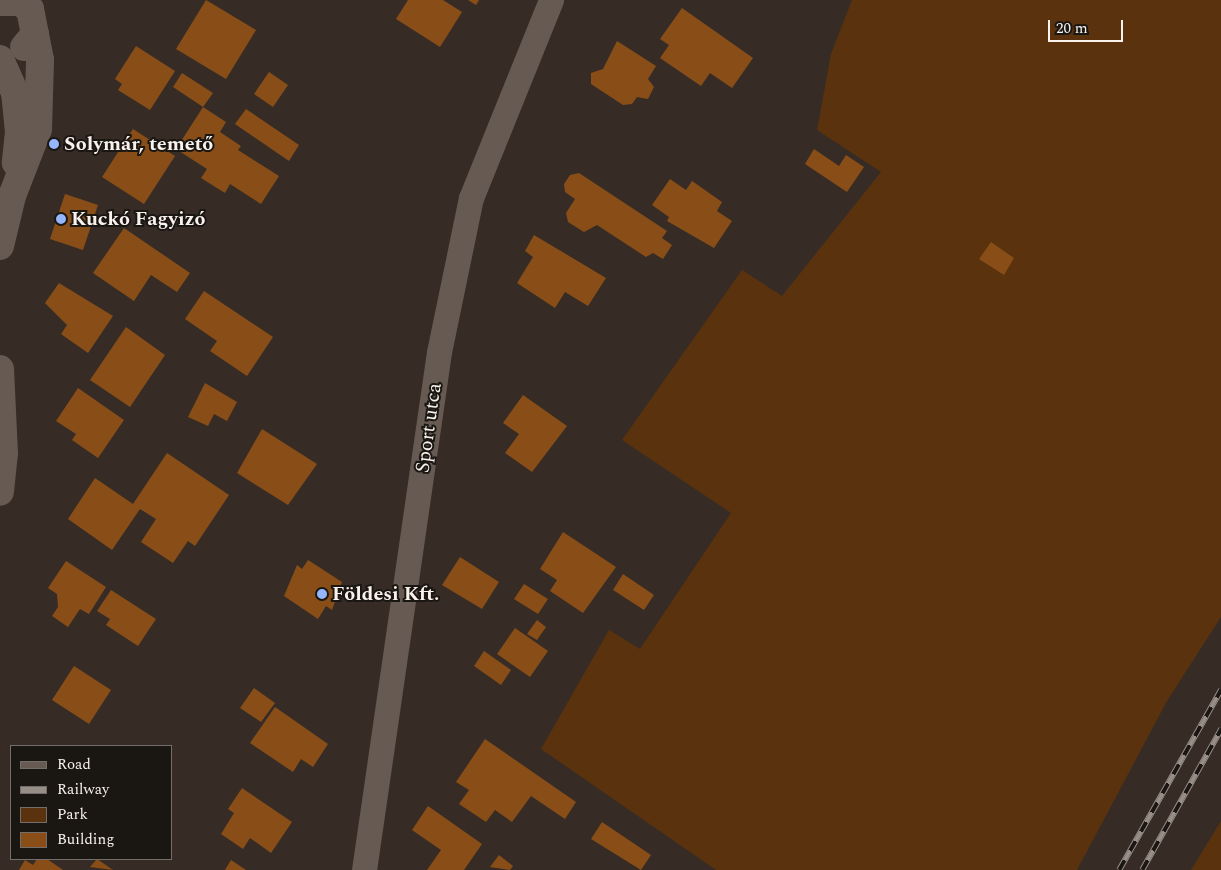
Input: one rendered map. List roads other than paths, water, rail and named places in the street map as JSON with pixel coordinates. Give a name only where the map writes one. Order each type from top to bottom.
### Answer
[{"type":"street","points":[[0,2],[6,0],[19,2],[38,18],[40,60],[38,129],[10,203]]},
{"type":"street","name":"Sport utca","points":[[364,870],[439,352],[471,198],[551,0]]},
{"type":"street","points":[[0,50],[19,51],[38,18]]},
{"type":"street","points":[[0,59],[15,92],[19,132],[10,203],[0,246]]},
{"type":"street","points":[[0,369],[4,453],[0,492]]},
{"type":"railway","points":[[1119,870],[1221,690]]},
{"type":"railway","points":[[1142,870],[1221,729]]},
{"type":"place","name":"Solymár, temető","points":[[54,144]]},
{"type":"place","name":"Kuckó Fagyizó","points":[[61,219]]},
{"type":"place","name":"Földesi Kft.","points":[[322,594]]}]
